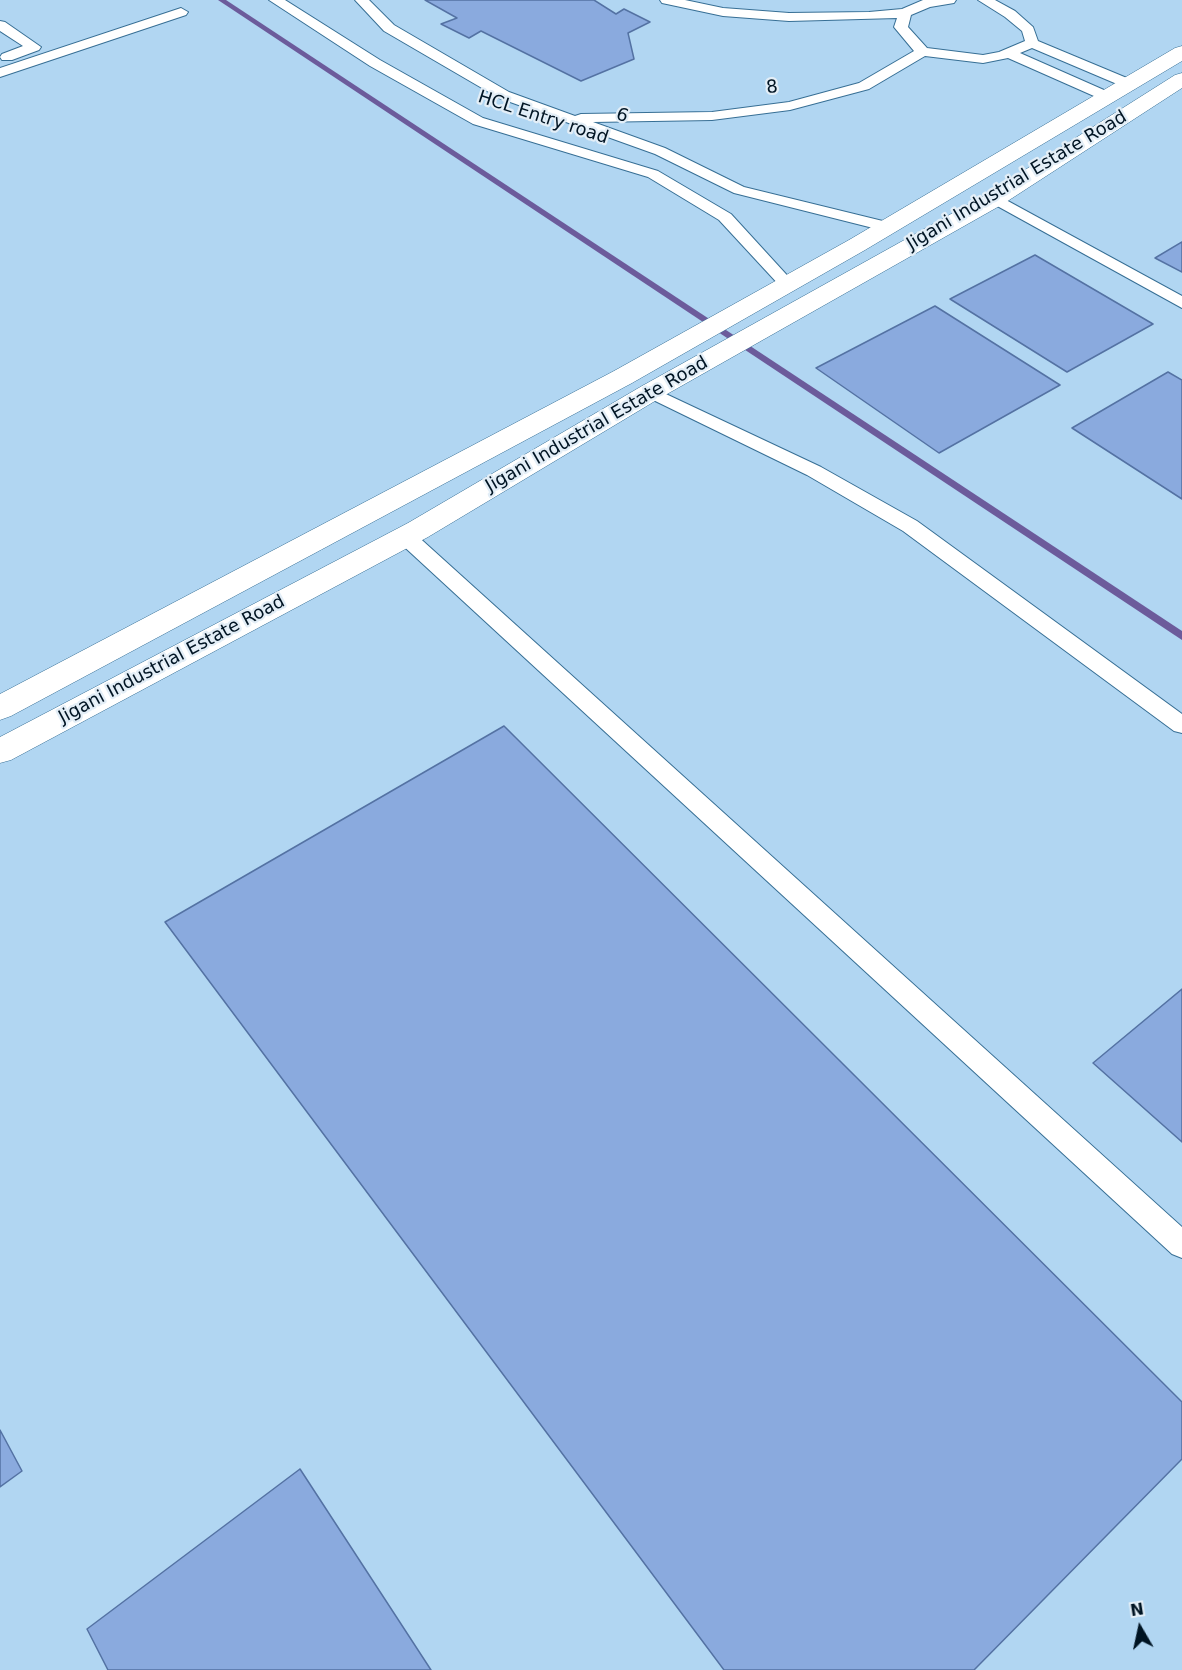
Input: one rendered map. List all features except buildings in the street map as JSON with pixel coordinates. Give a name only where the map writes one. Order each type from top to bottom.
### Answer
[{"type":"main road","name":"Jigani Industrial Estate Road","points":[[0,708],[624,377],[889,227],[1182,52]]},
{"type":"main road","name":"Jigani Industrial Estate Road","points":[[0,751],[406,537],[651,392],[995,199],[1182,79]]},
{"type":"lane","points":[[0,74],[181,12],[164,0]]},
{"type":"lane","name":"HCL Entry road","points":[[276,0],[375,63],[478,121],[653,174],[725,217],[786,284]]},
{"type":"lane","name":"6","points":[[362,0],[389,28],[504,95],[660,151],[739,190],[889,227]]},
{"type":"lane","points":[[667,0],[723,12],[789,18],[904,13],[927,3],[950,0]]},
{"type":"lane","points":[[985,0],[1010,14],[1028,30],[1032,43]]},
{"type":"lane","points":[[904,13],[901,27],[909,39],[923,52],[983,59],[1009,53],[1032,43],[1129,84]]},
{"type":"lane","points":[[0,25],[34,47],[0,60]]},
{"type":"lane","name":"8","points":[[568,118],[712,116],[790,106],[864,86],[923,52]]},
{"type":"lane","points":[[1009,53],[1108,97]]},
{"type":"lane","points":[[442,101],[485,84]]},
{"type":"lane","points":[[995,199],[1182,303]]},
{"type":"lane","points":[[651,392],[814,471],[910,526],[1182,725]]},
{"type":"lane","points":[[406,537],[1182,1245]]},
{"type":"shaded area","points":[[0,0],[1182,0],[1182,1670],[0,1670]]},
{"type":"waterway","points":[[221,0],[1182,636]]}]
